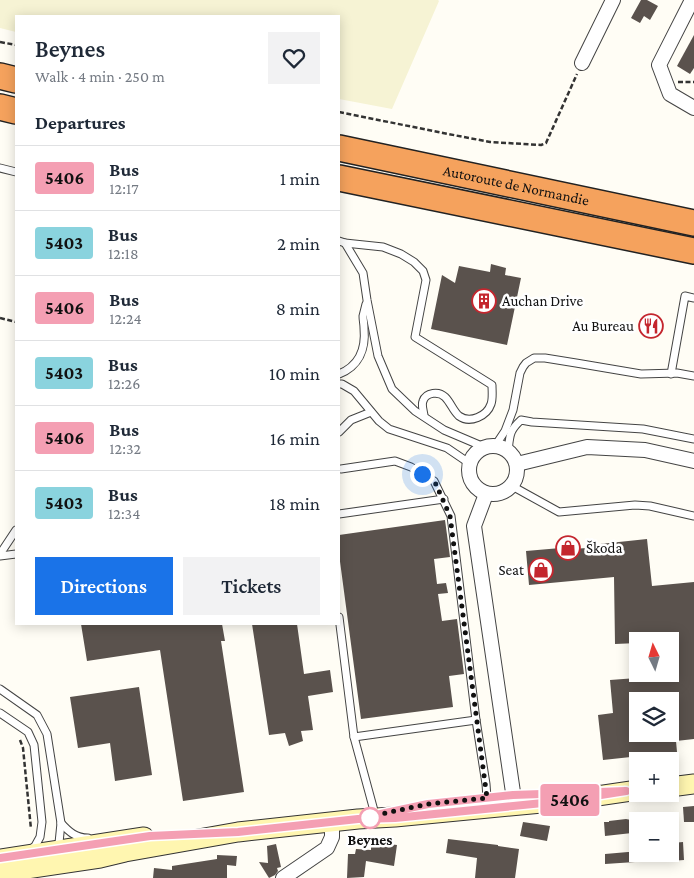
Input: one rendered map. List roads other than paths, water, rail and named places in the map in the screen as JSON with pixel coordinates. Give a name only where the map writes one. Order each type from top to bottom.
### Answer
[{"type":"highway","points":[[0,76],[15,80]]},
{"type":"highway","points":[[0,108],[15,111]]},
{"type":"highway","name":"Autoroute de Normandie","points":[[340,148],[694,223]]},
{"type":"highway","name":"Autoroute de Normandie","points":[[340,178],[694,251]]},
{"type":"highway","points":[[600,203],[645,201],[694,210]]},
{"type":"highway","points":[[623,236],[652,256],[694,267]]},
{"type":"main road","points":[[679,786],[694,784]]},
{"type":"main road","points":[[0,858],[150,836],[238,832],[332,822],[370,817],[428,804],[484,803],[629,790]]},
{"type":"main road","points":[[0,874],[46,852],[100,858],[238,832]]},
{"type":"street","points":[[582,63],[613,0]]},
{"type":"street","points":[[692,0],[659,65],[670,94],[694,108]]},
{"type":"street","points":[[516,464],[587,447],[645,450],[694,461]]},
{"type":"street","points":[[496,448],[513,456],[518,471],[512,486],[505,492],[496,495],[486,494],[473,486],[468,471],[469,464],[477,451],[496,448]]},
{"type":"street","points":[[486,494],[474,526],[514,800]]},
{"type":"street","points":[[283,878],[327,848],[332,837],[332,822]]},
{"type":"lane","points":[[0,168],[15,172]]},
{"type":"lane","points":[[342,242],[363,273],[378,356],[392,388],[415,411],[444,430],[496,448]]},
{"type":"lane","points":[[342,242],[383,246],[414,262],[422,271],[426,280],[415,337],[492,385],[491,405],[482,415],[476,418],[470,420],[461,417],[445,397],[435,393],[425,397],[423,401],[424,416]]},
{"type":"lane","points":[[671,374],[685,296],[694,298]]},
{"type":"lane","points":[[340,374],[347,371],[364,349],[363,318],[367,300]]},
{"type":"lane","points":[[496,448],[513,410],[520,373],[526,363],[534,358],[545,358],[640,374],[694,376]]},
{"type":"lane","points":[[340,385],[354,392],[379,421],[389,429],[447,448],[469,464]]},
{"type":"lane","points":[[513,410],[514,414],[521,420],[532,422],[643,429],[694,438]]},
{"type":"lane","points":[[340,431],[351,420],[371,412]]},
{"type":"lane","points":[[496,448],[521,420]]},
{"type":"lane","points":[[341,469],[395,461],[411,467],[434,480],[444,500],[450,516],[476,720],[484,803]]},
{"type":"lane","points":[[512,486],[559,512],[635,505],[650,506],[694,516]]},
{"type":"lane","points":[[340,514],[444,500]]},
{"type":"lane","points":[[0,555],[15,532]]},
{"type":"lane","points":[[0,555],[15,554]]},
{"type":"lane","points":[[340,624],[354,737],[370,817]]},
{"type":"lane","points":[[0,689],[37,715],[47,734],[61,823],[59,842],[46,852],[34,745],[28,732],[0,713]]},
{"type":"lane","points":[[354,737],[476,720]]},
{"type":"lane","points":[[61,823],[70,833],[82,838],[150,836]]},
{"type":"place","name":"Auchan Drive","points":[[484,301]]},
{"type":"place","name":"Au Bureau","points":[[651,326]]},
{"type":"place","name":"Škoda","points":[[568,548]]},
{"type":"place","name":"Seat","points":[[541,570]]},
{"type":"place","name":"Beynes","points":[[370,818]]}]
